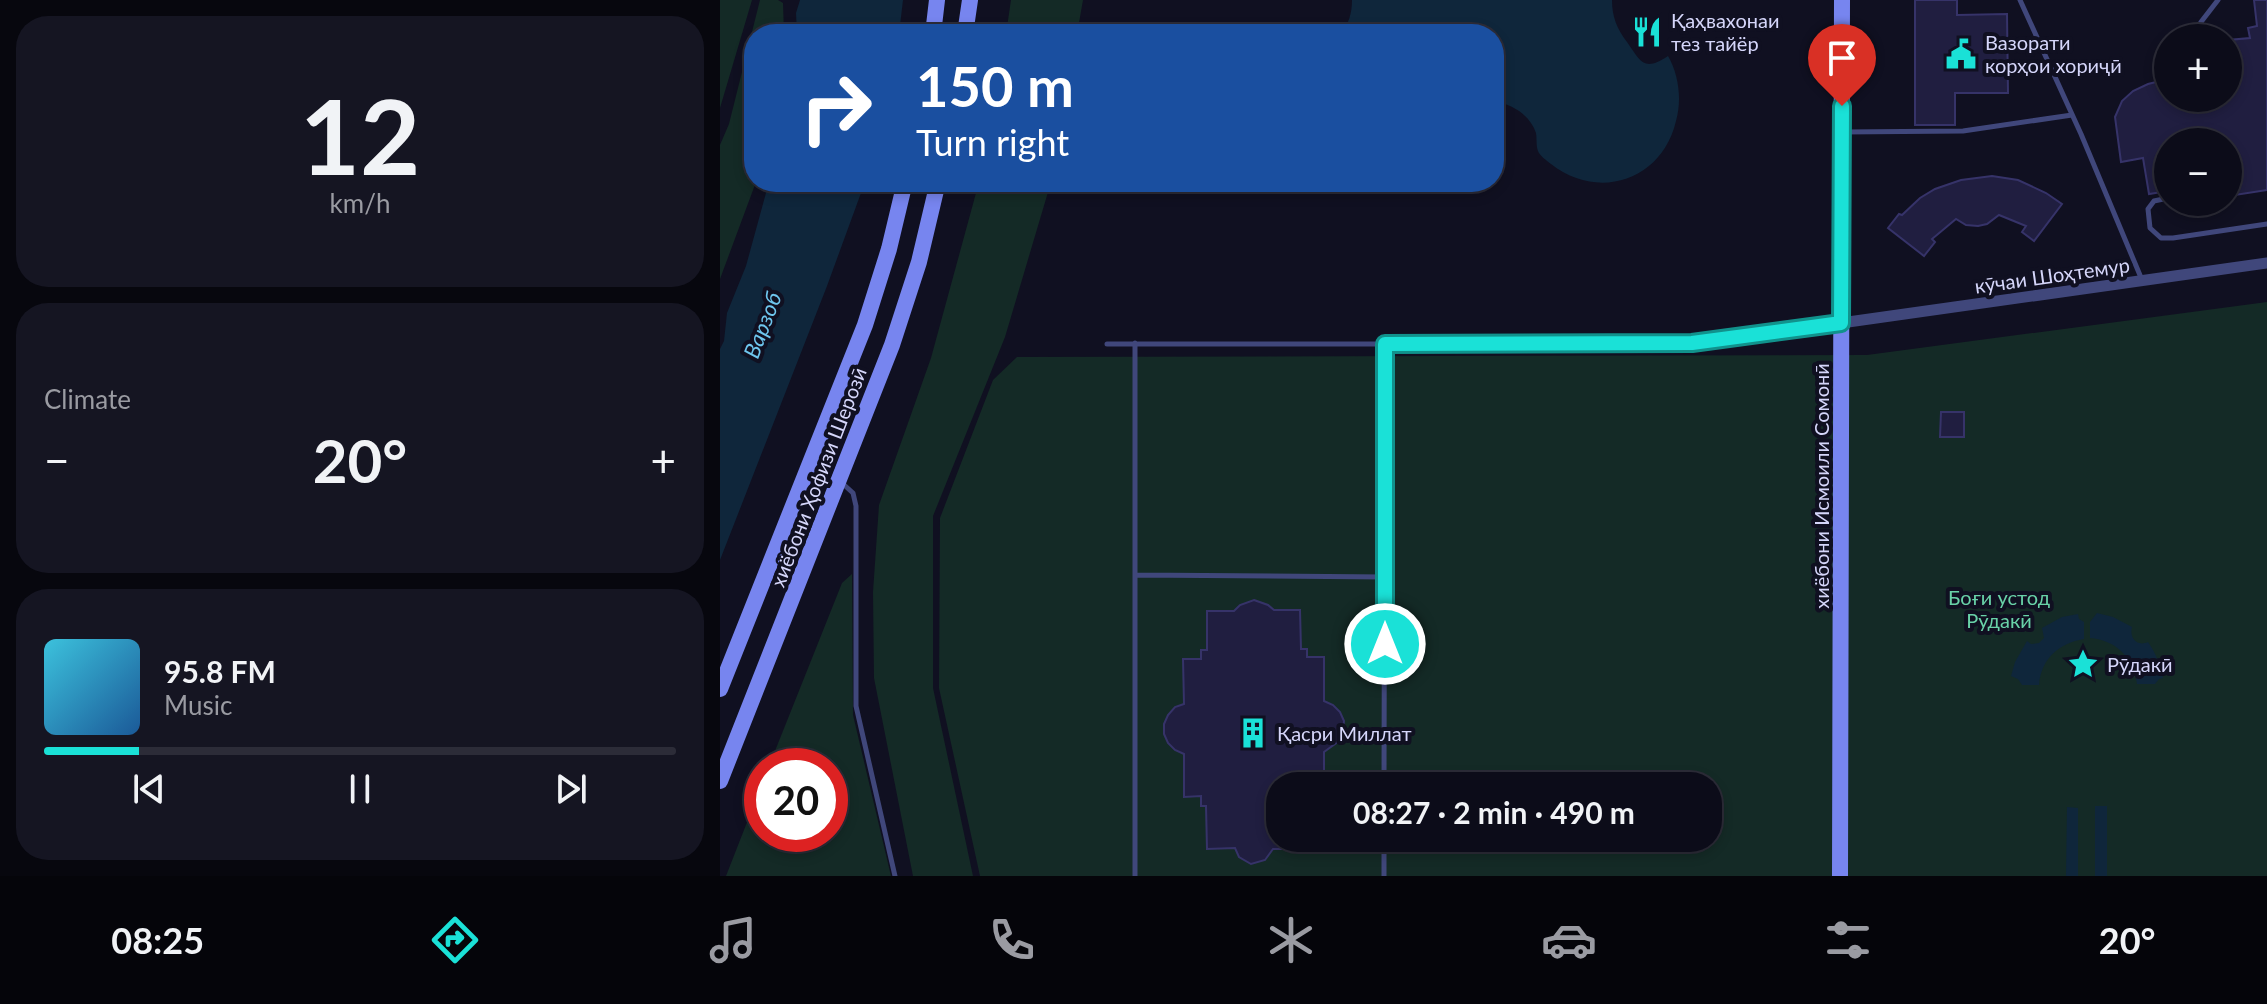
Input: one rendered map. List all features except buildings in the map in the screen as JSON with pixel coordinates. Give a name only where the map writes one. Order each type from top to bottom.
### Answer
[{"type":"main road","points":[[934,24],[937,0]]},
{"type":"main road","points":[[966,24],[970,0]]},
{"type":"main road","name":"хиёбони Исмоили Сомонӣ","points":[[1840,876],[1842,0]]},
{"type":"main road","name":"хиёбони Ҳофизи Шерозӣ","points":[[720,689],[865,325],[889,249],[903,192]]},
{"type":"main road","name":"хиёбони Ҳофизи Шерозӣ","points":[[720,781],[727,741],[838,480],[905,308],[936,192]]},
{"type":"street","name":"кӯчаи Шоҳтемур","points":[[1841,323],[2267,263]]},
{"type":"lane","points":[[2020,0],[2142,281]]},
{"type":"lane","points":[[2201,22],[2218,0]]},
{"type":"lane","points":[[1842,132],[1963,131],[2072,115]]},
{"type":"lane","points":[[2154,201],[2148,209],[2150,228],[2161,238],[2267,224]]},
{"type":"lane","points":[[1107,344],[1692,343],[1841,323]]},
{"type":"lane","points":[[1135,343],[1135,876]]},
{"type":"lane","points":[[1384,772],[1385,344]]},
{"type":"lane","points":[[838,480],[850,488],[856,506],[857,715],[895,876]]},
{"type":"lane","points":[[1136,575],[1385,577]]},
{"type":"lane","points":[[1384,852],[1384,876]]},
{"type":"green space","points":[[720,0],[752,0],[744,24],[720,108]]},
{"type":"green space","points":[[760,0],[783,3],[784,24],[754,24]]},
{"type":"green space","points":[[1011,0],[1083,0],[1079,24],[1007,24]]},
{"type":"green space","points":[[744,64],[744,192],[752,192],[720,279],[720,145],[729,124]]},
{"type":"green space","points":[[976,192],[1048,192],[1005,337],[933,516],[933,688],[973,876],[913,876],[874,678],[873,592],[879,505],[931,358]]},
{"type":"green space","name":"Боғи устод Рӯдакӣ","points":[[2267,302],[2267,876],[980,876],[939,688],[940,518],[993,380],[1017,357],[1867,355]]},
{"type":"green space","points":[[852,574],[853,715],[891,876],[726,876],[744,830],[744,852],[848,852],[848,748],[776,748],[842,583]]},
{"type":"water","points":[[800,0],[903,0],[900,24],[797,24]]},
{"type":"water","points":[[1352,0],[1612,0],[1618,27],[1639,59],[1653,64],[1668,56],[1672,63],[1679,105],[1669,142],[1643,171],[1626,179],[1588,181],[1569,175],[1540,154],[1536,133],[1525,116],[1504,104],[1504,24],[1347,24]]},
{"type":"water","name":"Варзоб","points":[[766,192],[861,192],[720,560],[720,349],[727,313],[746,266]]},
{"type":"water","points":[[2097,613],[2132,627],[2132,635],[2137,642],[2148,642],[2163,678],[2155,684],[2137,684],[2132,666],[2122,652],[2108,642],[2090,638],[2090,622]]},
{"type":"water","points":[[2078,614],[2084,622],[2084,639],[2067,644],[2053,654],[2043,667],[2039,685],[2022,685],[2011,676],[2027,641],[2039,643],[2044,638],[2042,628],[2062,617]]},
{"type":"water","points":[[2095,806],[2107,806],[2107,876],[2095,876]]},
{"type":"water","points":[[2067,807],[2078,808],[2078,876],[2066,876]]},
{"type":"place","name":"Қаҳвахонаи тез тайёр","points":[[1647,32]]},
{"type":"place","name":"Вазорати корҳои хориҷӣ","points":[[1961,54]]},
{"type":"place","name":"Рӯдакӣ","points":[[2083,664]]},
{"type":"place","name":"Қасри Миллат","points":[[1253,733]]},
{"type":"route","points":[[1385,644],[1385,344],[1692,343],[1841,323],[1842,106]]}]
